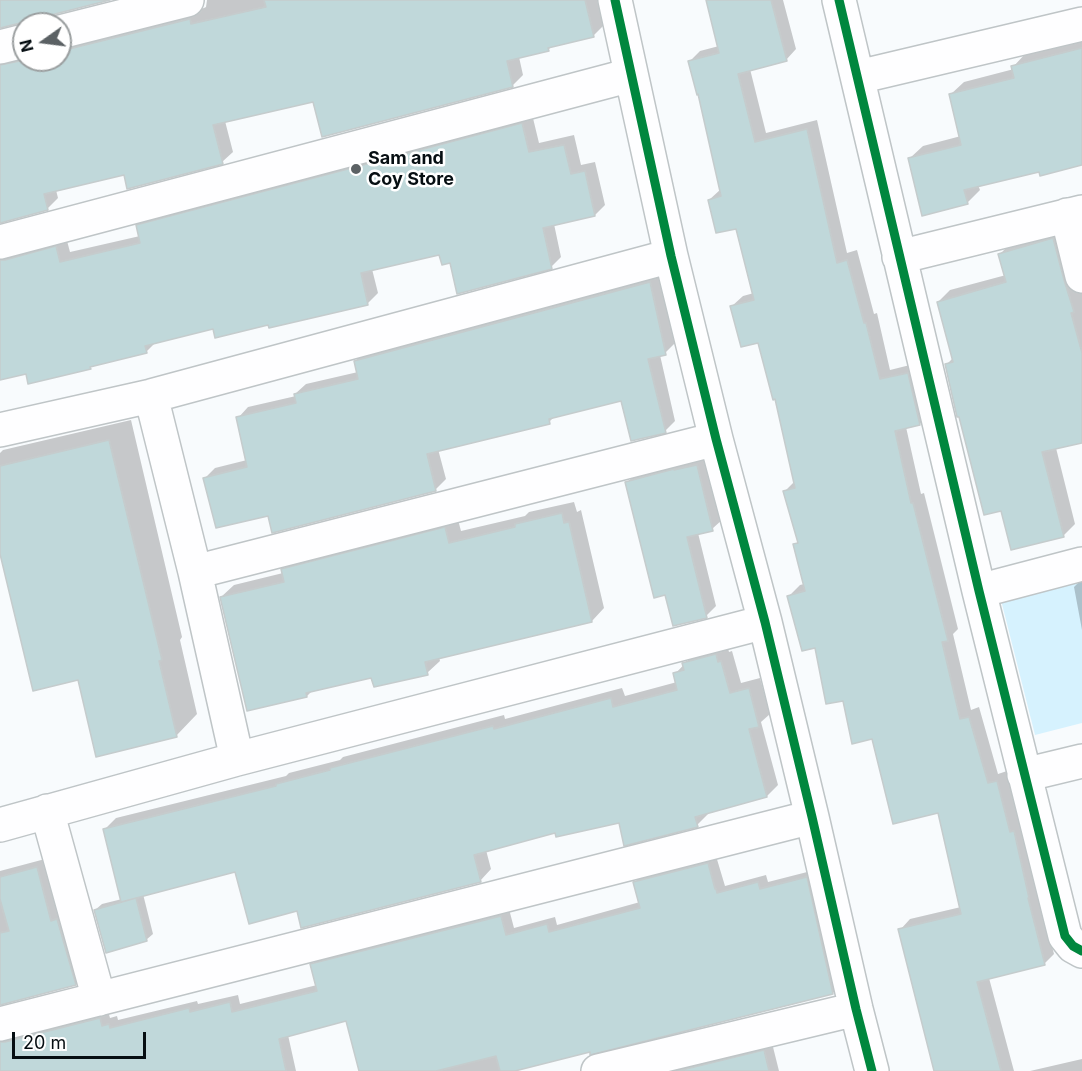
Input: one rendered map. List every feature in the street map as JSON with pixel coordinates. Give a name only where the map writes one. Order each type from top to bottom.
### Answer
[{"type":"street","points":[[72,29],[187,0]]},
{"type":"street","points":[[615,0],[671,256],[716,439],[765,622],[872,1071]]},
{"type":"street","points":[[839,0],[979,591],[1065,936],[1073,946],[1082,951]]},
{"type":"street","points":[[858,77],[1082,24]]},
{"type":"street","points":[[0,242],[631,75]]},
{"type":"street","points":[[899,257],[1075,214],[1082,276]]},
{"type":"street","points":[[0,430],[151,396],[671,256]]},
{"type":"street","points":[[151,396],[195,572],[237,759]]},
{"type":"street","points":[[195,572],[716,439]]},
{"type":"street","points":[[979,591],[1082,564]]},
{"type":"street","points":[[0,825],[237,759],[765,622]]},
{"type":"street","points":[[1024,775],[1082,761]]},
{"type":"street","points":[[47,811],[99,999]]},
{"type":"street","points":[[0,1024],[813,817]]},
{"type":"street","points":[[598,1071],[856,1009]]},
{"type":"shaded area","points":[[1082,576],[1082,723],[1035,735],[1000,596]]},
{"type":"building","points":[[0,0],[110,0],[63,12],[12,12],[12,25],[0,28]]},
{"type":"building","points":[[264,0],[585,0],[594,37],[507,61],[513,87],[322,137],[313,102],[213,125],[223,164],[127,189],[124,175],[44,194],[48,210],[0,223],[0,65],[12,63],[12,72],[72,72],[72,48],[190,19],[191,24],[266,7]]},
{"type":"building","points":[[706,0],[771,0],[787,61],[738,74],[755,142],[807,129],[837,263],[847,260],[880,379],[908,373],[920,425],[895,431],[911,503],[913,503],[948,641],[942,642],[960,719],[969,717],[988,783],[997,781],[1010,832],[1014,831],[1045,965],[977,982],[1001,1071],[934,1071],[898,929],[961,914],[938,813],[893,824],[872,739],[852,744],[843,701],[826,704],[815,648],[802,651],[787,596],[805,591],[793,544],[798,543],[783,491],[795,488],[775,399],[773,400],[758,343],[741,347],[730,306],[754,300],[736,229],[716,233],[708,200],[721,196],[698,94],[688,61],[719,53]]},
{"type":"building","points":[[1082,48],[1082,165],[1040,176],[1039,172],[964,190],[968,204],[922,216],[908,158],[961,145],[949,94],[1014,78],[1011,66]]},
{"type":"building","points":[[522,123],[529,152],[564,145],[571,174],[585,171],[595,216],[543,228],[552,269],[457,294],[450,263],[442,265],[439,255],[361,273],[368,305],[215,338],[213,329],[145,346],[147,353],[28,384],[26,374],[0,380],[0,260],[56,246],[60,262],[140,243],[136,225]]},
{"type":"building","points":[[1053,238],[1074,312],[1071,313],[1082,353],[1082,443],[1042,452],[1064,537],[1011,550],[1001,511],[984,515],[945,364],[953,362],[937,302],[1006,282],[998,254]]},
{"type":"building","points":[[650,282],[666,355],[648,359],[666,433],[631,441],[621,401],[549,419],[550,424],[427,454],[436,491],[272,533],[268,516],[216,528],[203,478],[247,467],[236,417],[296,403],[294,394],[358,379],[354,361]]},
{"type":"building","points":[[109,440],[162,660],[159,661],[177,737],[96,757],[78,680],[33,691],[0,554],[0,466]]},
{"type":"building","points":[[697,465],[713,531],[687,537],[707,618],[673,626],[665,595],[654,598],[625,482]]},
{"type":"building","points":[[562,513],[564,523],[569,522],[592,622],[425,662],[428,675],[374,687],[371,678],[306,693],[307,697],[247,711],[220,597],[284,582],[281,569],[445,527],[449,543]]},
{"type":"building","points":[[716,654],[718,662],[721,661],[730,693],[749,688],[759,727],[749,729],[767,797],[695,817],[698,827],[624,846],[619,823],[556,837],[555,833],[474,855],[481,882],[301,928],[297,911],[249,924],[235,872],[121,902],[103,829],[276,786],[276,784],[330,770],[330,768],[493,726],[494,729],[611,698],[613,707],[677,690],[673,673],[684,670],[682,663]]},
{"type":"building","points":[[708,863],[717,893],[758,882],[760,889],[807,877],[833,994],[590,1055],[590,1052],[515,1071],[500,1071],[496,1056],[436,1071],[359,1071],[346,1021],[279,1039],[286,1071],[0,1071],[0,1042],[100,1018],[102,1026],[109,1024],[110,1028],[189,1008],[190,1012],[230,1002],[232,1012],[317,991],[310,964],[501,916],[506,935],[547,924],[549,932],[640,908],[633,882]]},
{"type":"building","points":[[37,867],[51,921],[57,919],[76,985],[0,1005],[0,933],[9,931],[0,899],[0,877]]},
{"type":"building","points":[[136,898],[147,941],[106,953],[94,910]]},
{"type":"building","points":[[764,1050],[769,1071],[678,1071]]},
{"type":"cycle path","points":[[615,0],[671,256],[716,439],[765,622],[872,1071]]},
{"type":"cycle path","points":[[839,0],[979,591],[1065,936],[1073,946],[1082,951]]},
{"type":"place","name":"Sam and Coy Store","points":[[356,169]]}]
